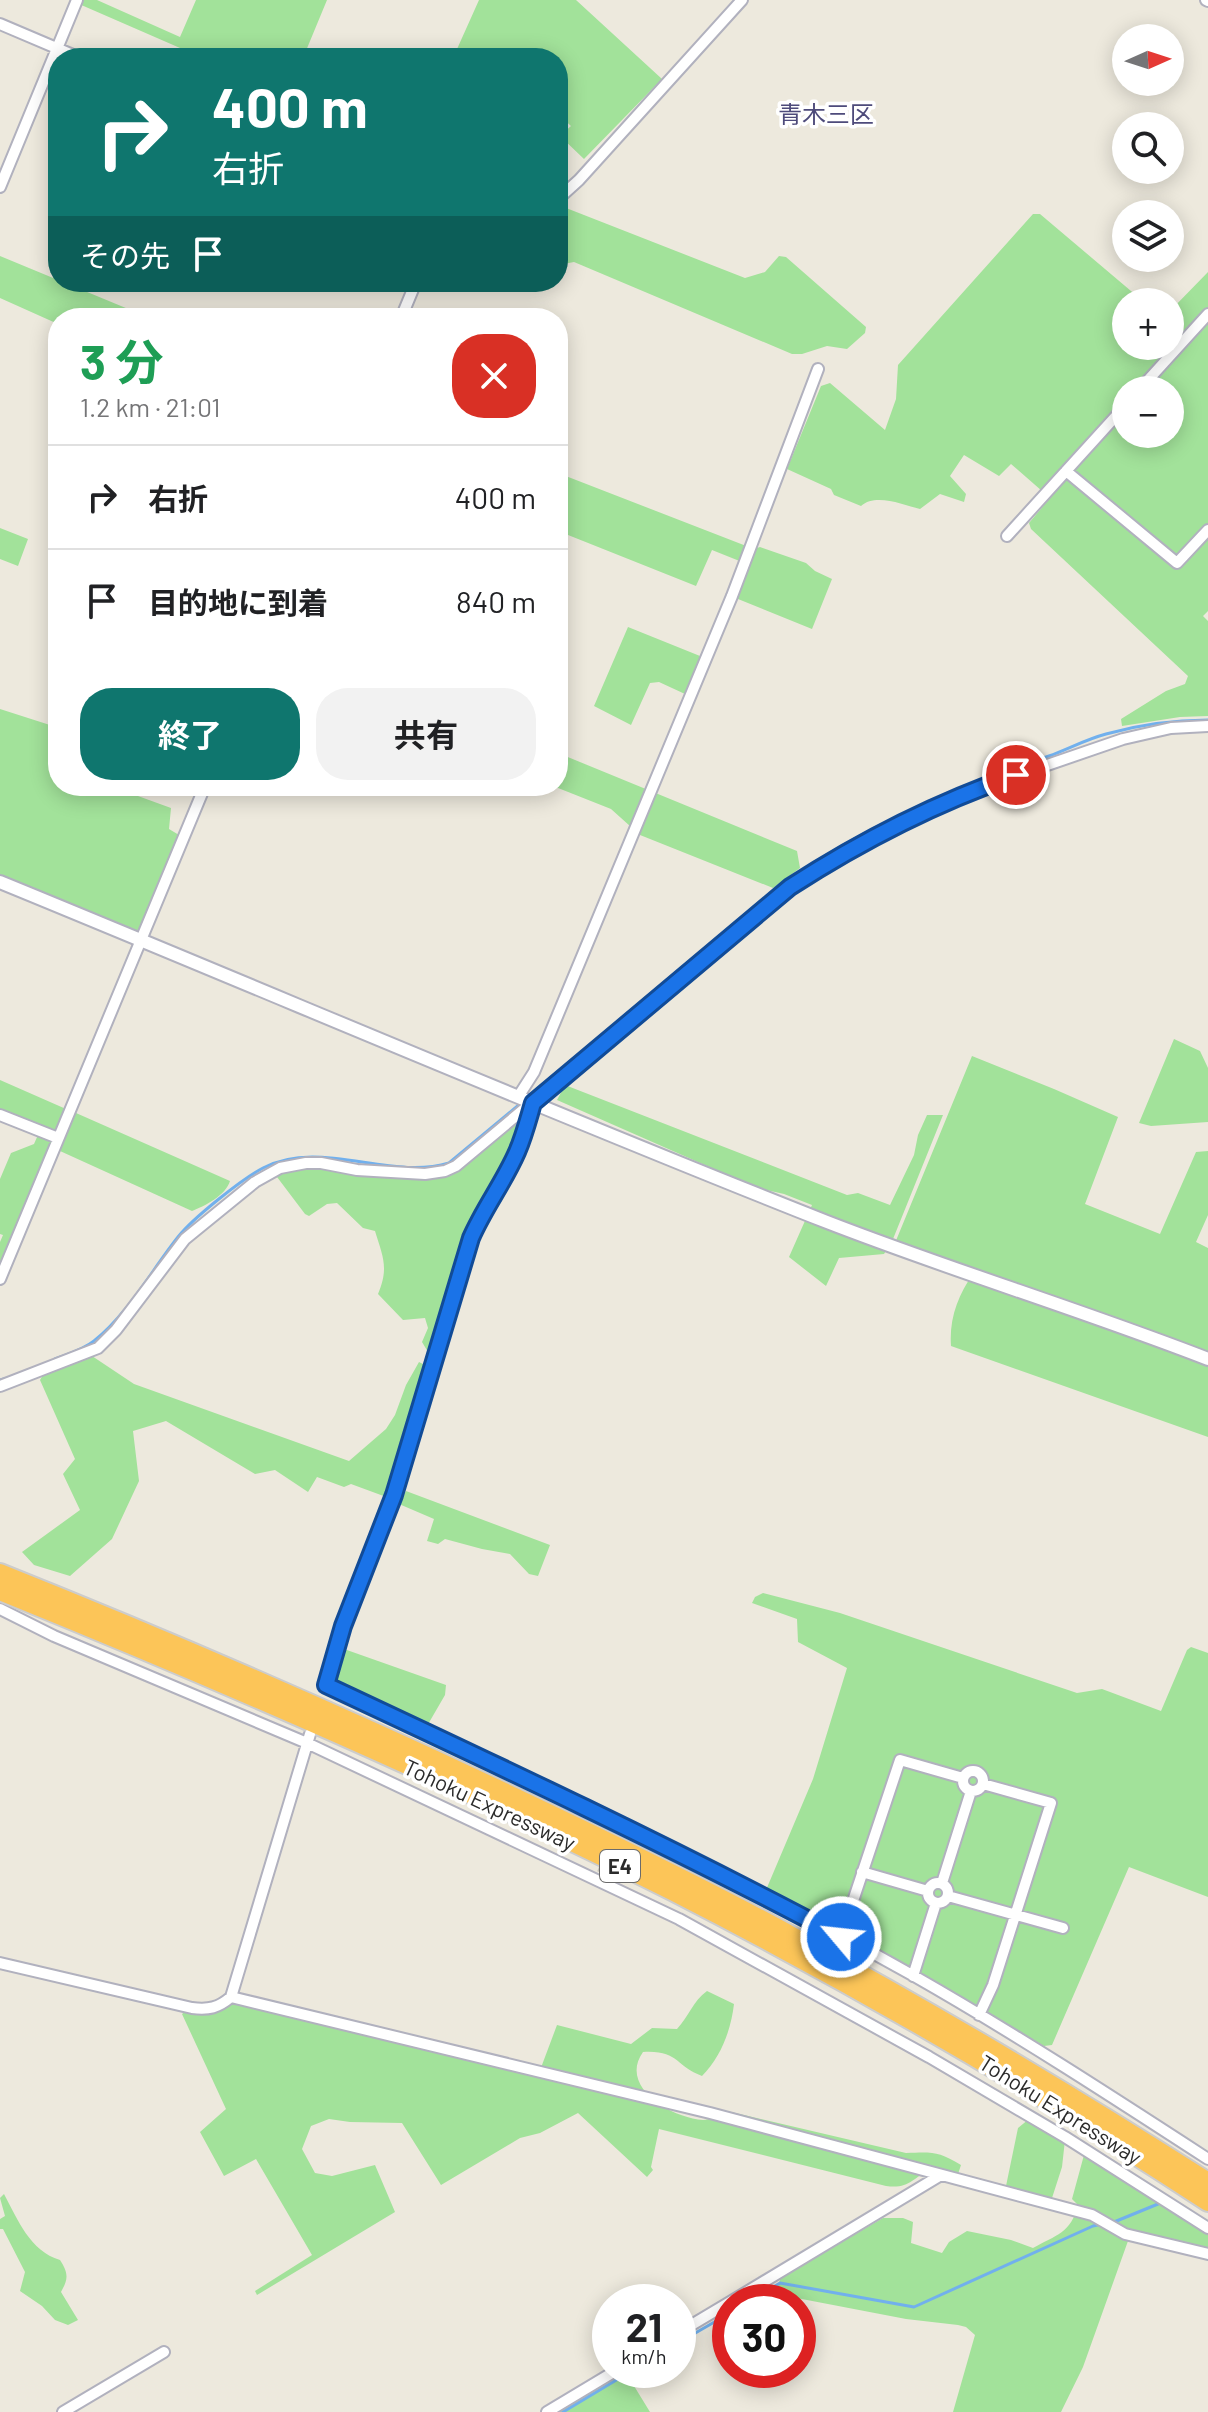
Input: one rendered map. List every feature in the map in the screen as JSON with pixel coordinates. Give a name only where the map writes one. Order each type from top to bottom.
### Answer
[{"type":"highway","name":"Tohoku Expressway","points":[[0,1573],[113,1618],[431,1757],[677,1876],[969,2034],[1208,2182]]},
{"type":"highway","name":"Tohoku Expressway","points":[[0,1591],[411,1766],[671,1891],[962,2049],[1208,2202]]},
{"type":"street","points":[[0,24],[57,48],[77,0]]},
{"type":"street","points":[[568,190],[742,0]]},
{"type":"street","points":[[0,187],[48,70]]},
{"type":"street","points":[[1152,376],[1208,314]]},
{"type":"street","points":[[518,1097],[534,1072],[732,596],[818,369]]},
{"type":"street","points":[[1007,536],[1112,420]]},
{"type":"street","points":[[1066,471],[1177,563],[1208,530]]},
{"type":"street","points":[[0,1386],[98,1348],[116,1330],[185,1239],[255,1182],[280,1168],[306,1163],[405,1174],[445,1171],[456,1166],[790,887],[832,859],[932,807],[994,782],[1123,739],[1171,728],[1208,726]]},
{"type":"street","points":[[0,1279],[201,796]]},
{"type":"street","points":[[0,882],[840,1227],[1146,1334],[1208,1359]]},
{"type":"street","points":[[533,1103],[516,1154],[471,1238],[394,1495],[343,1626],[326,1685],[751,1889],[841,1937],[979,2015],[1208,2159]]},
{"type":"street","points":[[0,1115],[58,1138]]},
{"type":"street","points":[[0,1609],[54,1636],[308,1738],[600,1876],[915,2049],[1065,2137],[1208,2228]]},
{"type":"street","points":[[0,1963],[192,2008],[214,2009],[231,1997],[308,1738]]},
{"type":"street","points":[[841,1937],[900,1760],[963,1778]]},
{"type":"street","points":[[969,1772],[978,1772],[983,1784],[978,1790],[971,1791],[964,1785],[963,1778],[969,1772]]},
{"type":"street","points":[[979,2015],[993,1985],[1051,1803],[983,1784]]},
{"type":"street","points":[[942,1883],[971,1791]]},
{"type":"street","points":[[862,1872],[928,1891]]},
{"type":"street","points":[[942,1883],[948,1888],[948,1896],[943,1903],[936,1903],[930,1899],[928,1891],[933,1884],[942,1883]]},
{"type":"street","points":[[948,1896],[1063,1928]]},
{"type":"street","points":[[913,1976],[936,1903]]},
{"type":"street","points":[[231,1997],[710,2113],[1092,2215],[1125,2234],[1208,2254]]},
{"type":"street","points":[[760,2284],[941,2175]]},
{"type":"street","points":[[63,2412],[164,2352]]},
{"type":"street","points":[[547,2412],[592,2385]]},
{"type":"green space","points":[[81,0],[97,0],[180,37],[196,0],[327,0],[307,48],[180,48],[79,4]]},
{"type":"green space","points":[[479,0],[576,0],[662,79],[584,159],[568,144],[568,129],[571,126],[568,123],[568,48],[457,48]]},
{"type":"green space","points":[[568,209],[745,278],[765,272],[779,256],[786,257],[866,327],[865,333],[847,349],[827,346],[792,354],[574,262],[568,263]]},
{"type":"green space","points":[[1033,214],[1040,214],[1127,288],[1112,288],[1112,360],[1184,360],[1184,297],[1208,272],[1208,611],[1203,616],[1208,621],[1208,716],[1122,726],[1121,719],[1166,691],[1185,684],[1188,676],[1031,529],[1029,523],[1050,498],[1011,464],[999,476],[964,455],[950,476],[966,494],[964,502],[940,494],[920,509],[882,500],[861,506],[787,469],[821,386],[830,383],[885,430],[896,399],[898,365]]},
{"type":"green space","points":[[0,256],[48,276],[48,292],[87,292],[126,308],[48,308],[48,320],[0,298]]},
{"type":"green space","points":[[568,477],[754,549],[760,547],[806,563],[832,579],[812,629],[738,599],[736,595],[747,564],[712,550],[696,586],[568,535]]},
{"type":"green space","points":[[0,528],[28,539],[18,566],[0,559]]},
{"type":"green space","points":[[628,627],[700,656],[685,694],[659,682],[650,683],[631,725],[594,706]]},
{"type":"green space","points":[[0,709],[48,724],[48,796],[138,796],[171,808],[169,829],[179,835],[140,929],[133,932],[0,878]]},
{"type":"green space","points":[[568,757],[797,851],[800,868],[773,888],[640,835],[611,809],[568,792]]},
{"type":"green space","points":[[1174,1039],[1200,1051],[1208,1068],[1208,1122],[1151,1126],[1139,1123]]},
{"type":"green space","points":[[972,1056],[1118,1117],[1085,1204],[1160,1234],[1196,1152],[1208,1151],[1208,1215],[1196,1242],[1208,1248],[1208,1437],[951,1346],[951,1326],[956,1308],[973,1274],[895,1243]]},
{"type":"green space","points":[[0,1080],[66,1109],[0,1267],[3,1235],[0,1234],[0,1179],[11,1153],[34,1144],[41,1128],[0,1110]]},
{"type":"green space","points":[[565,1085],[847,1195],[858,1193],[890,1205],[914,1155],[927,1115],[943,1115],[893,1239],[884,1254],[839,1258],[826,1286],[789,1257],[812,1205],[757,1188],[557,1100]]},
{"type":"green space","points":[[76,1113],[230,1181],[228,1186],[214,1199],[192,1211],[60,1151]]},
{"type":"green space","points":[[519,1119],[524,1119],[522,1130],[496,1184],[434,1350],[428,1352],[422,1342],[428,1328],[425,1318],[403,1320],[378,1294],[384,1269],[375,1231],[363,1228],[337,1203],[327,1204],[309,1216],[305,1214],[274,1173],[310,1165],[420,1178],[448,1176]]},
{"type":"green space","points":[[92,1356],[134,1384],[349,1461],[386,1429],[419,1362],[429,1367],[389,1498],[351,1484],[344,1487],[317,1477],[308,1492],[275,1470],[255,1474],[166,1421],[133,1431],[139,1481],[112,1539],[70,1576],[34,1565],[22,1552],[80,1510],[63,1474],[75,1459],[40,1380],[43,1375]]},
{"type":"green space","points":[[406,1491],[550,1545],[538,1576],[529,1574],[510,1554],[445,1539],[438,1544],[427,1541],[434,1519],[399,1504]]},
{"type":"green space","points":[[763,1593],[840,1613],[1077,1693],[1102,1689],[1161,1711],[1187,1650],[1191,1647],[1208,1653],[1208,1897],[1129,1867],[1052,2045],[1044,2046],[820,1917],[766,1890],[813,1779],[847,1668],[798,1642],[797,1619],[752,1603],[755,1597]]},
{"type":"green space","points":[[344,1649],[446,1685],[445,1695],[427,1726],[332,1682]]},
{"type":"green space","points":[[707,1991],[734,2004],[728,2033],[709,2069],[702,2076],[670,2056],[655,2052],[643,2052],[637,2065],[637,2077],[643,2088],[664,2107],[690,2118],[706,2120],[727,2111],[906,2153],[940,2155],[961,2165],[958,2174],[930,2169],[905,2185],[886,2186],[659,2129],[651,2167],[653,2170],[647,2177],[578,2113],[540,2133],[520,2138],[441,2185],[402,2123],[329,2119],[311,2126],[302,2149],[315,2173],[332,2176],[375,2165],[395,2212],[257,2295],[255,2291],[312,2255],[256,2159],[224,2176],[200,2132],[226,2109],[182,2014],[188,2009],[231,2000],[539,2073],[557,2025],[631,2044],[652,2028],[677,2029]]},
{"type":"green space","points":[[1029,2119],[1065,2140],[1062,2167],[1052,2198],[1006,2186],[1018,2128]]},
{"type":"green space","points":[[1088,2152],[1208,2228],[1208,2249],[1139,2234],[1128,2241],[1083,2367],[1061,2412],[953,2412],[975,2335],[966,2327],[816,2302],[816,2284],[778,2284],[781,2277],[883,2218],[903,2218],[913,2222],[911,2243],[942,2253],[949,2242],[967,2231],[1033,2248],[1062,2232],[1071,2222],[1078,2205],[1072,2199],[1084,2155]]},
{"type":"green space","points":[[4,2194],[33,2242],[63,2265],[66,2276],[61,2292],[78,2320],[68,2325],[55,2320],[42,2306],[20,2291],[25,2272],[3,2229],[0,2229],[0,2219],[5,2216],[0,2198]]},
{"type":"green space","points":[[596,2388],[635,2388],[650,2412],[557,2412]]},
{"type":"waterway","points":[[529,1096],[791,878],[852,840],[982,780],[1099,736],[1157,724],[1208,720]]},
{"type":"waterway","points":[[55,1359],[85,1347],[106,1330],[185,1229],[218,1200],[263,1168],[285,1160],[308,1157],[403,1167],[449,1163],[520,1104]]},
{"type":"waterway","points":[[0,1380],[11,1377]]},
{"type":"waterway","points":[[1114,2222],[1158,2204]]},
{"type":"waterway","points":[[816,2289],[914,2307],[1102,2224]]},
{"type":"waterway","points":[[778,2284],[786,2284]]},
{"type":"waterway","points":[[696,2333],[712,2323]]},
{"type":"waterway","points":[[563,2412],[603,2388]]},
{"type":"tunnel","points":[[602,1873],[618,1830]]},
{"type":"district","name":"青木三区","points":[[826,113]]},
{"type":"route","points":[[841,1937],[620,1824],[326,1685],[343,1626],[394,1495],[471,1238],[516,1154],[533,1103],[790,887],[832,859],[932,807],[1016,775]]}]
